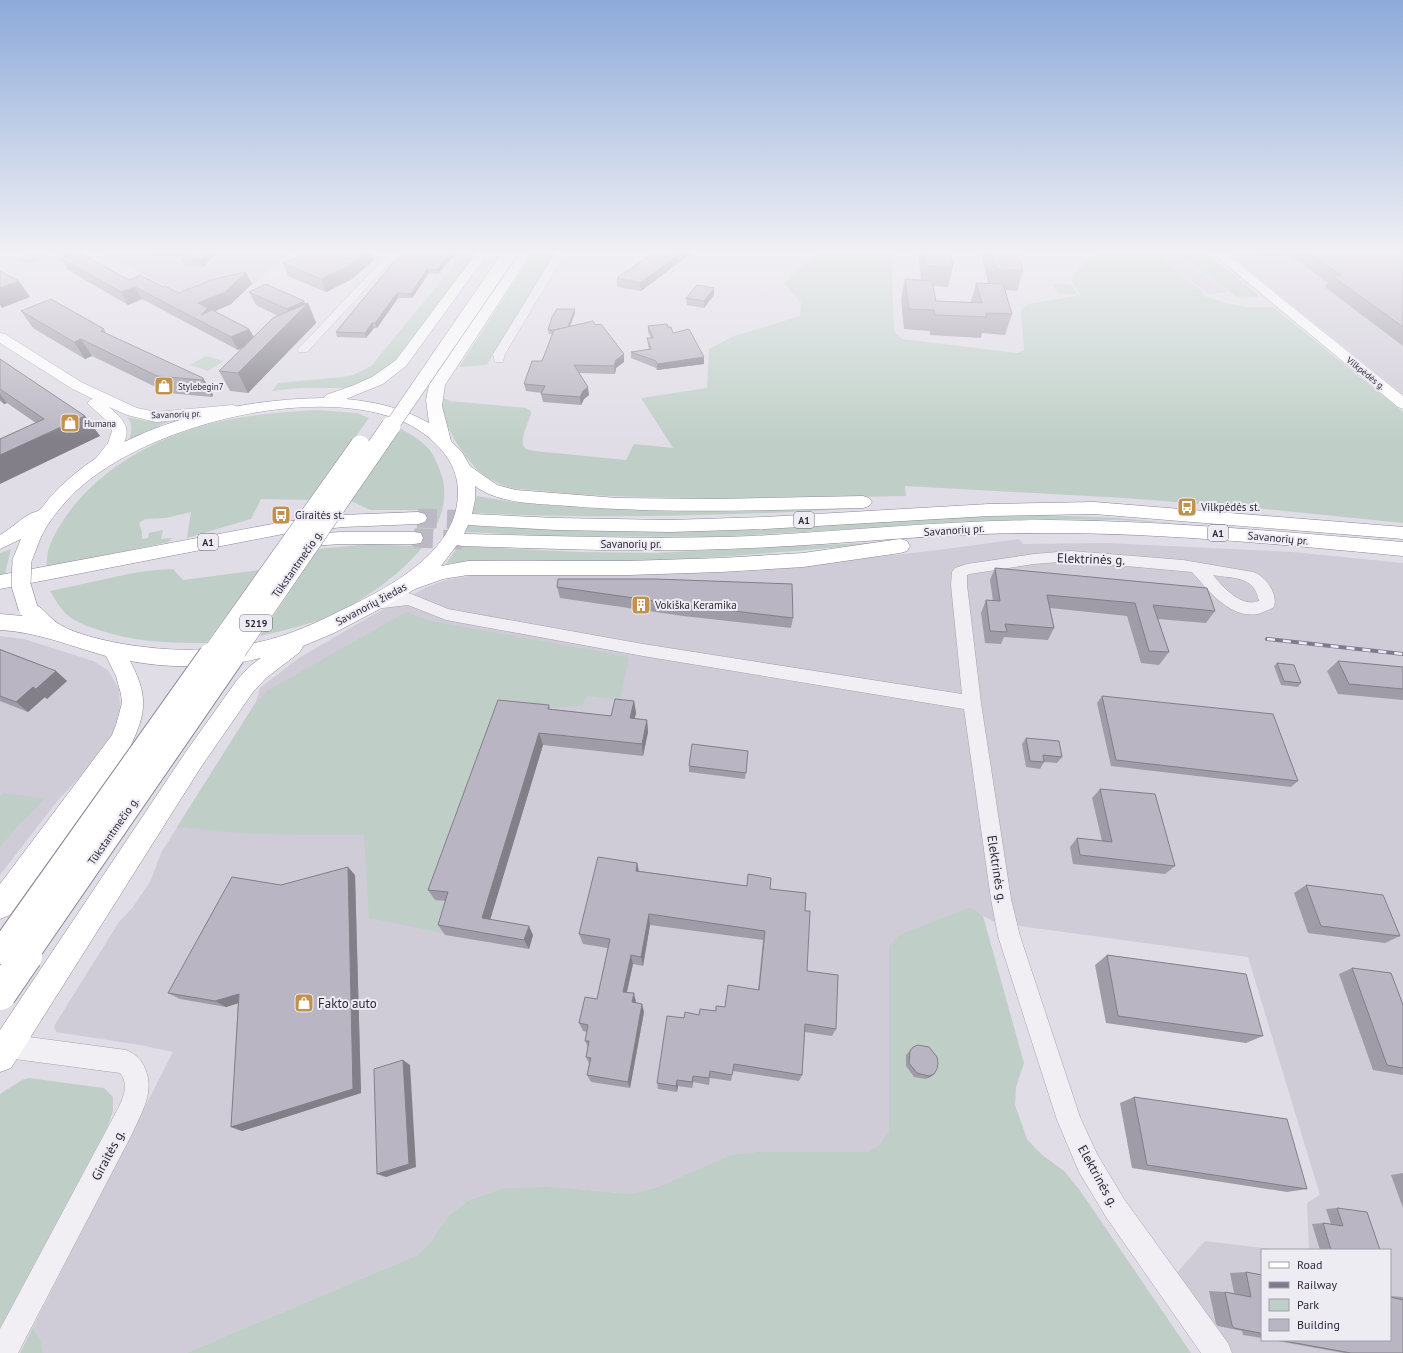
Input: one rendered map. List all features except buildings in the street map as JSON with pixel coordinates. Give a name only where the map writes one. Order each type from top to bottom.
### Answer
[{"type":"highway","points":[[316,402],[366,387],[393,372],[436,315]]},
{"type":"highway","name":"Tūkstantmečio g.","points":[[0,952],[453,315]]},
{"type":"highway","name":"Tūkstantmečio g.","points":[[0,994],[468,315]]},
{"type":"highway","points":[[443,441],[434,412],[433,401],[437,385],[484,315]]},
{"type":"highway","name":"Savanorių žiedas","points":[[316,402],[360,405],[399,414],[426,427],[443,441],[452,451],[464,470],[467,489],[466,505],[458,527],[449,542],[430,566],[406,587],[309,636],[260,650],[191,658],[169,659],[114,651],[53,631],[37,618],[28,608],[22,596],[20,583],[22,561],[34,530],[50,507],[72,486],[100,463],[142,441],[181,425],[259,407],[316,402]]},
{"type":"highway","points":[[464,470],[491,489],[516,496],[617,504],[718,505],[961,500],[1094,508]]},
{"type":"highway","points":[[0,543],[18,533],[50,507]]},
{"type":"highway","name":"Savanorių pr.","points":[[470,520],[610,525],[719,525],[989,510],[1094,508],[1403,533]]},
{"type":"highway","name":"A1","points":[[0,582],[282,528],[343,521],[418,518]]},
{"type":"highway","name":"Savanorių pr.","points":[[462,540],[602,544],[705,544],[997,527],[1033,527],[1164,529],[1403,549]]},
{"type":"highway","points":[[406,587],[446,571],[487,567],[628,568],[803,560],[1033,527]]},
{"type":"highway","name":"A1","points":[[0,593],[190,556],[263,544],[341,538],[414,538]]},
{"type":"highway","points":[[0,622],[21,622],[53,631]]},
{"type":"highway","points":[[4,1051],[193,760],[245,686],[274,658],[309,636]]},
{"type":"highway","points":[[0,906],[122,740],[131,718],[133,695],[131,684],[114,651]]},
{"type":"main road","name":"Vilkpėdės g.","points":[[1294,315],[1403,404]]},
{"type":"main road","name":"Savanorių pr.","points":[[0,337],[76,385],[132,412],[150,416],[169,416],[259,407]]},
{"type":"main road","name":"Savanorių pr.","points":[[76,385],[114,417],[120,430],[120,436],[117,442],[100,463]]},
{"type":"street","points":[[303,350],[336,315]]},
{"type":"street","points":[[499,360],[500,354],[523,315]]},
{"type":"street","name":"Elektrinės g.","points":[[1196,568],[1183,565],[1071,556],[1034,559],[967,569],[960,572],[959,585],[972,702],[1001,899],[1009,936],[1069,1120],[1088,1163],[1115,1208],[1218,1353]]},
{"type":"street","points":[[423,604],[419,593],[422,586],[446,571]]},
{"type":"street","points":[[374,603],[409,599],[446,614],[599,642],[972,702]]},
{"type":"street","name":"Giraitės g.","points":[[4,1051],[121,1060],[126,1062],[134,1069],[138,1078],[138,1087],[134,1101],[123,1125],[4,1353]]},
{"type":"shaded area","points":[[1305,315],[1403,315],[1403,395]]},
{"type":"shaded area","points":[[1019,539],[1023,544],[1106,543],[1292,552],[1403,563],[1403,1353],[1228,1353],[1173,1277],[1205,1241],[1271,1249],[1261,1249],[1261,1341],[1391,1341],[1391,1249],[1309,1249],[1307,1203],[1320,1195],[1248,957],[997,923],[983,916],[975,909],[889,946],[889,1131],[879,1145],[868,1152],[755,1152],[730,1155],[660,1186],[630,1194],[547,1186],[503,1188],[469,1200],[449,1215],[431,1241],[417,1255],[186,1353],[43,1353],[41,1341],[33,1327],[173,1052],[140,1045],[56,1032],[54,1026],[119,922],[133,907],[151,880],[161,853],[256,702],[260,688],[299,658],[371,616],[429,586],[447,580],[478,574],[817,563],[931,551]]},
{"type":"shaded area","points":[[0,636],[24,639],[93,661],[108,670],[119,689],[120,709],[113,732],[94,762],[58,800],[0,875]]},
{"type":"green space","points":[[413,315],[431,315],[396,362],[389,369],[352,388],[300,388],[272,391],[278,383],[353,375],[371,366]]},
{"type":"green space","points":[[493,315],[517,315],[487,365],[459,367]]},
{"type":"green space","points":[[893,315],[894,331],[902,339],[1017,353],[1024,350],[1021,315],[1283,315],[1403,412],[1403,523],[1265,509],[1124,498],[905,486],[906,496],[758,498],[610,496],[517,489],[498,483],[474,467],[453,437],[444,415],[442,404],[443,395],[443,398],[450,401],[526,408],[531,411],[523,436],[523,445],[528,450],[626,460],[634,444],[673,448],[641,398],[707,388],[709,349],[732,337],[800,316]]},
{"type":"green space","points":[[206,356],[224,361],[208,371],[190,365]]},
{"type":"green space","points":[[317,410],[357,413],[369,418],[310,500],[261,499],[251,519],[187,538],[191,512],[166,518],[145,519],[139,523],[142,532],[142,539],[148,538],[149,533],[163,530],[161,539],[172,538],[169,542],[46,567],[48,552],[55,534],[74,506],[89,489],[125,460],[166,439],[209,424],[263,414]]},
{"type":"green space","points":[[127,417],[146,421],[167,422],[129,440],[131,428]]},
{"type":"green space","points":[[400,428],[418,439],[427,447],[433,454],[439,468],[444,491],[441,514],[431,535],[416,555],[397,573],[355,603],[318,620],[260,636],[318,549],[372,544],[411,546],[416,532],[419,510],[370,510],[351,501]]},
{"type":"green space","points":[[477,496],[512,502],[550,505],[673,511],[850,509],[661,516],[567,516],[472,513]]},
{"type":"green space","points":[[1042,515],[1119,518],[1181,524],[1119,520],[1034,519],[713,537],[554,536],[465,532],[468,525],[597,531],[722,531],[941,518]]},
{"type":"green space","points":[[905,541],[760,554],[651,561],[594,562],[488,560],[446,564],[458,546],[579,552],[654,553]]},
{"type":"green space","points":[[11,549],[5,574],[0,575],[0,553]]},
{"type":"green space","points":[[173,569],[183,580],[260,570],[206,643],[151,641],[123,637],[92,628],[69,617],[59,606],[50,591],[133,573]]},
{"type":"green space","points":[[408,611],[418,617],[436,622],[629,657],[620,700],[588,696],[581,706],[536,709],[435,899],[452,902],[442,933],[369,918],[364,835],[250,834],[177,827],[256,702],[267,691]]},
{"type":"green space","points":[[3,793],[45,798],[14,830],[0,848],[0,797]]},
{"type":"green space","points":[[969,908],[975,909],[983,916],[1024,1063],[1016,1087],[1015,1105],[1027,1139],[1041,1154],[1064,1171],[1079,1189],[1191,1353],[186,1353],[417,1255],[431,1241],[449,1215],[469,1200],[503,1188],[547,1186],[630,1194],[660,1186],[730,1155],[755,1152],[868,1152],[879,1145],[889,1131],[889,946],[899,935]]},
{"type":"green space","points":[[29,1078],[104,1088],[113,1097],[113,1111],[107,1128],[0,1328],[0,1094],[22,1080]]},
{"type":"green space","points":[[33,1327],[41,1341],[43,1353],[20,1353]]},
{"type":"tunnel","points":[[418,518],[470,520]]},
{"type":"tunnel","points":[[414,538],[462,540]]},
{"type":"railway","points":[[1267,639],[1403,654]]},
{"type":"place","name":"Stylebegin7","points":[[164,386]]},
{"type":"place","name":"Humana","points":[[70,423]]},
{"type":"place","name":"Vilkpėdės st.","points":[[1187,507]]},
{"type":"place","name":"Giraitės st.","points":[[281,515]]},
{"type":"place","name":"Vokiška Keramika","points":[[641,605]]},
{"type":"place","name":"Fakto auto","points":[[304,1003]]}]
